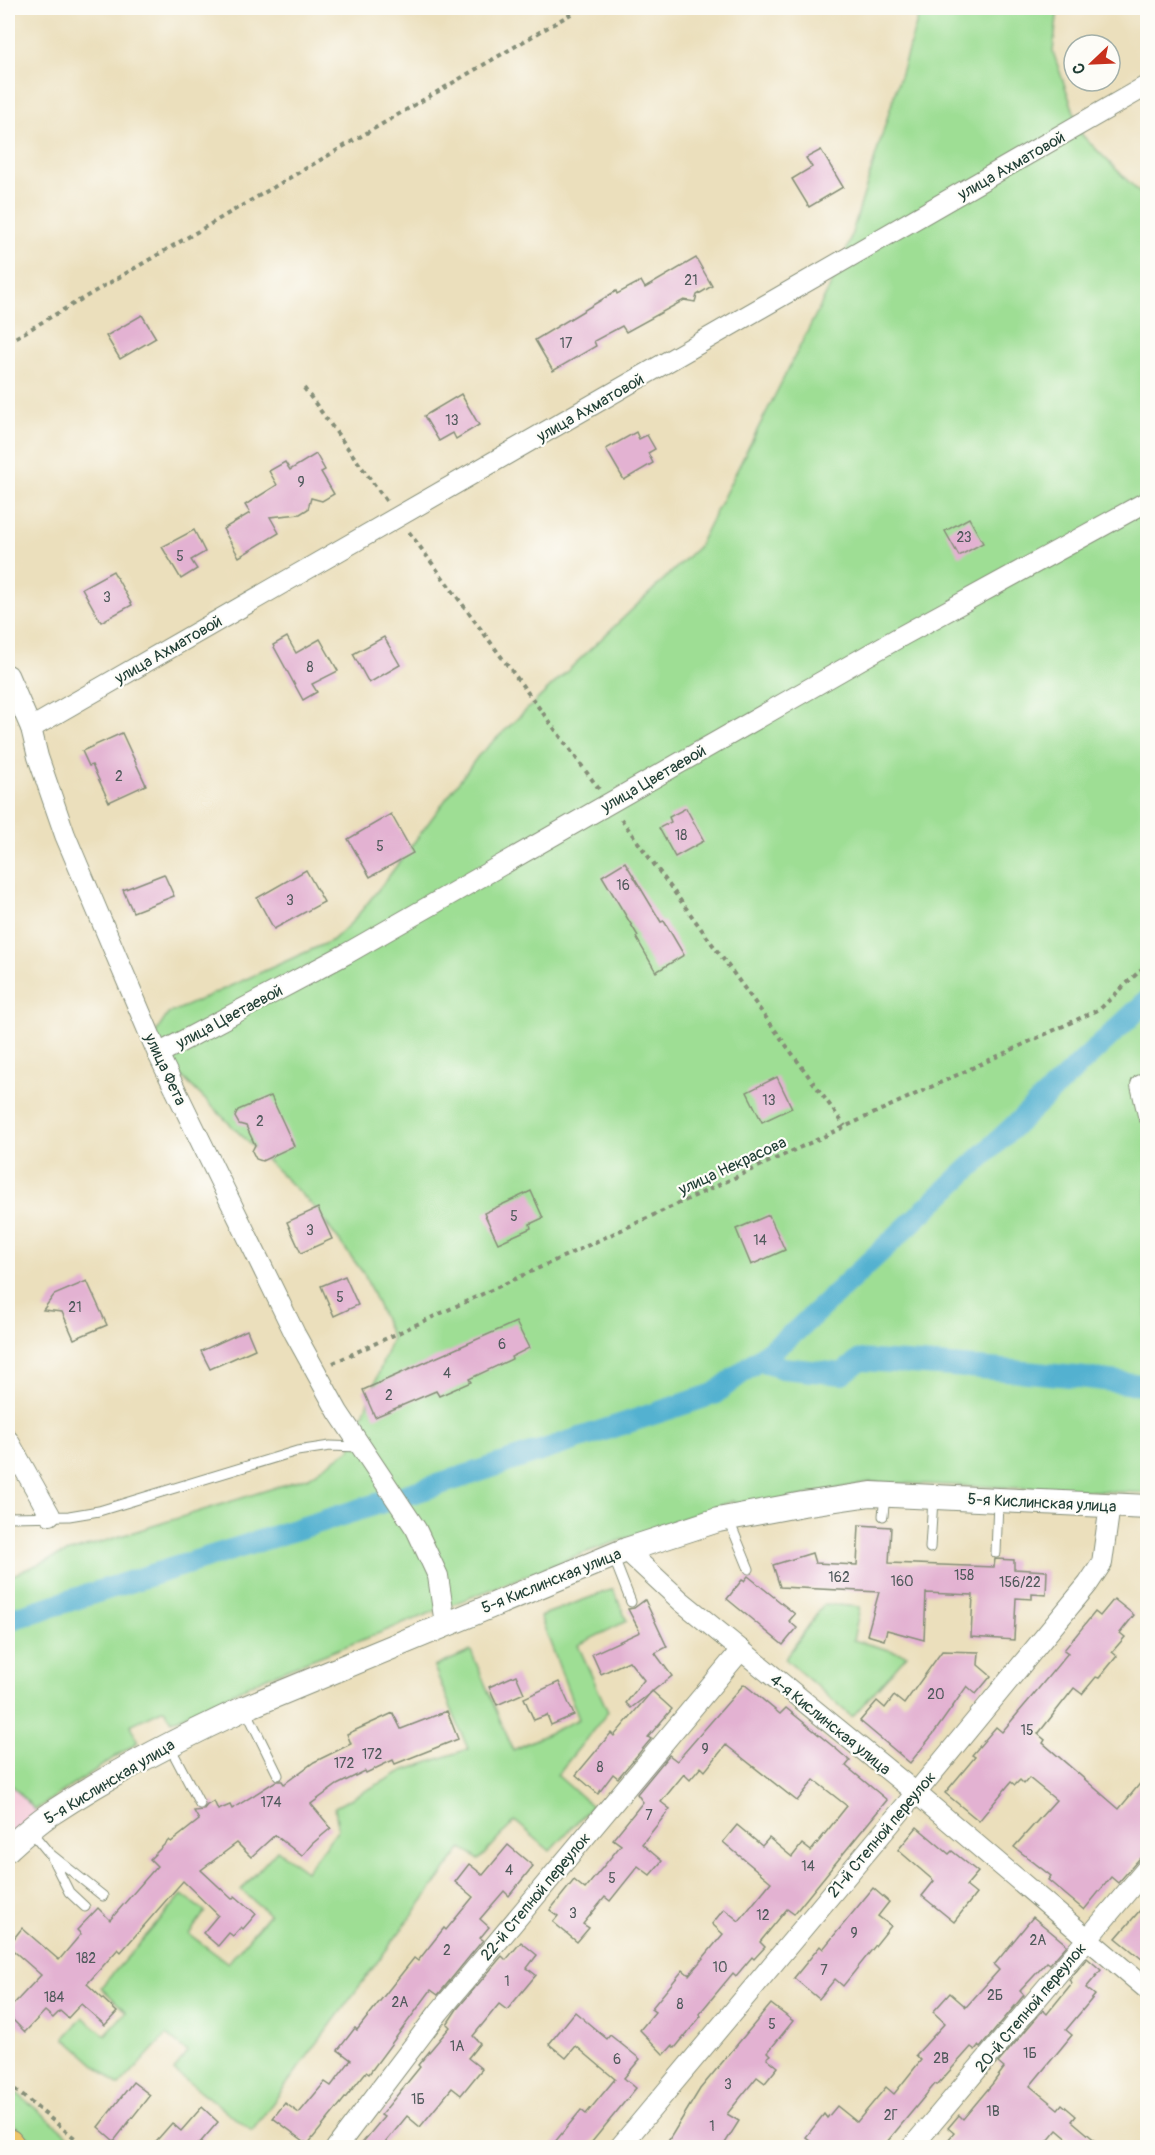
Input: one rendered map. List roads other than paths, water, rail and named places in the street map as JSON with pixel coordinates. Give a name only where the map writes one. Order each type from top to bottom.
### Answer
[{"type":"main road","points":[[8,2144],[11,2148]]},
{"type":"street","name":"улица Ахматовой","points":[[31,728],[1148,85]]},
{"type":"street","name":"улица Цветаевой","points":[[158,1054],[346,954],[898,638],[1148,501]]},
{"type":"street","name":"улица Фета","points":[[8,675],[31,728],[38,757],[65,835],[158,1054],[315,1371],[360,1447],[416,1529],[438,1576],[446,1624]]},
{"type":"street","points":[[1148,1083],[1141,1085],[1148,1115]]},
{"type":"street","points":[[8,1440],[50,1515]]},
{"type":"street","name":"5-я Кислинская улица","points":[[8,1849],[25,1828],[110,1777],[168,1745],[245,1708],[620,1552],[728,1518],[871,1494],[884,1506],[933,1497],[1148,1507]]},
{"type":"street","name":"21-й Степной переулок","points":[[619,2148],[1088,1584],[1102,1563],[1110,1505]]},
{"type":"street","name":"4-я Кислинская улица","points":[[620,1552],[916,1793],[1148,1990]]},
{"type":"street","name":"22-й Степной переулок","points":[[336,2148],[438,2012],[741,1650]]},
{"type":"street","name":"20-й Степной переулок","points":[[911,2148],[1148,1867]]},
{"type":"lane","points":[[8,1517],[69,1516],[99,1511],[297,1451],[330,1446],[360,1447]]},
{"type":"lane","points":[[930,1548],[933,1497]]},
{"type":"lane","points":[[996,1553],[998,1500]]},
{"type":"lane","points":[[728,1518],[749,1569]]},
{"type":"lane","points":[[620,1552],[631,1602]]},
{"type":"lane","points":[[245,1708],[278,1775]]},
{"type":"lane","points":[[168,1745],[200,1804]]},
{"type":"lane","points":[[25,1828],[49,1853],[103,1896]]},
{"type":"lane","points":[[49,1853],[69,1892],[85,1907]]},
{"type":"waterway","points":[[8,1620],[431,1487],[714,1394],[796,1331],[1148,1000]]},
{"type":"waterway","points":[[761,1358],[762,1361],[782,1368],[842,1374],[860,1360],[1040,1373],[1148,1386]]}]
